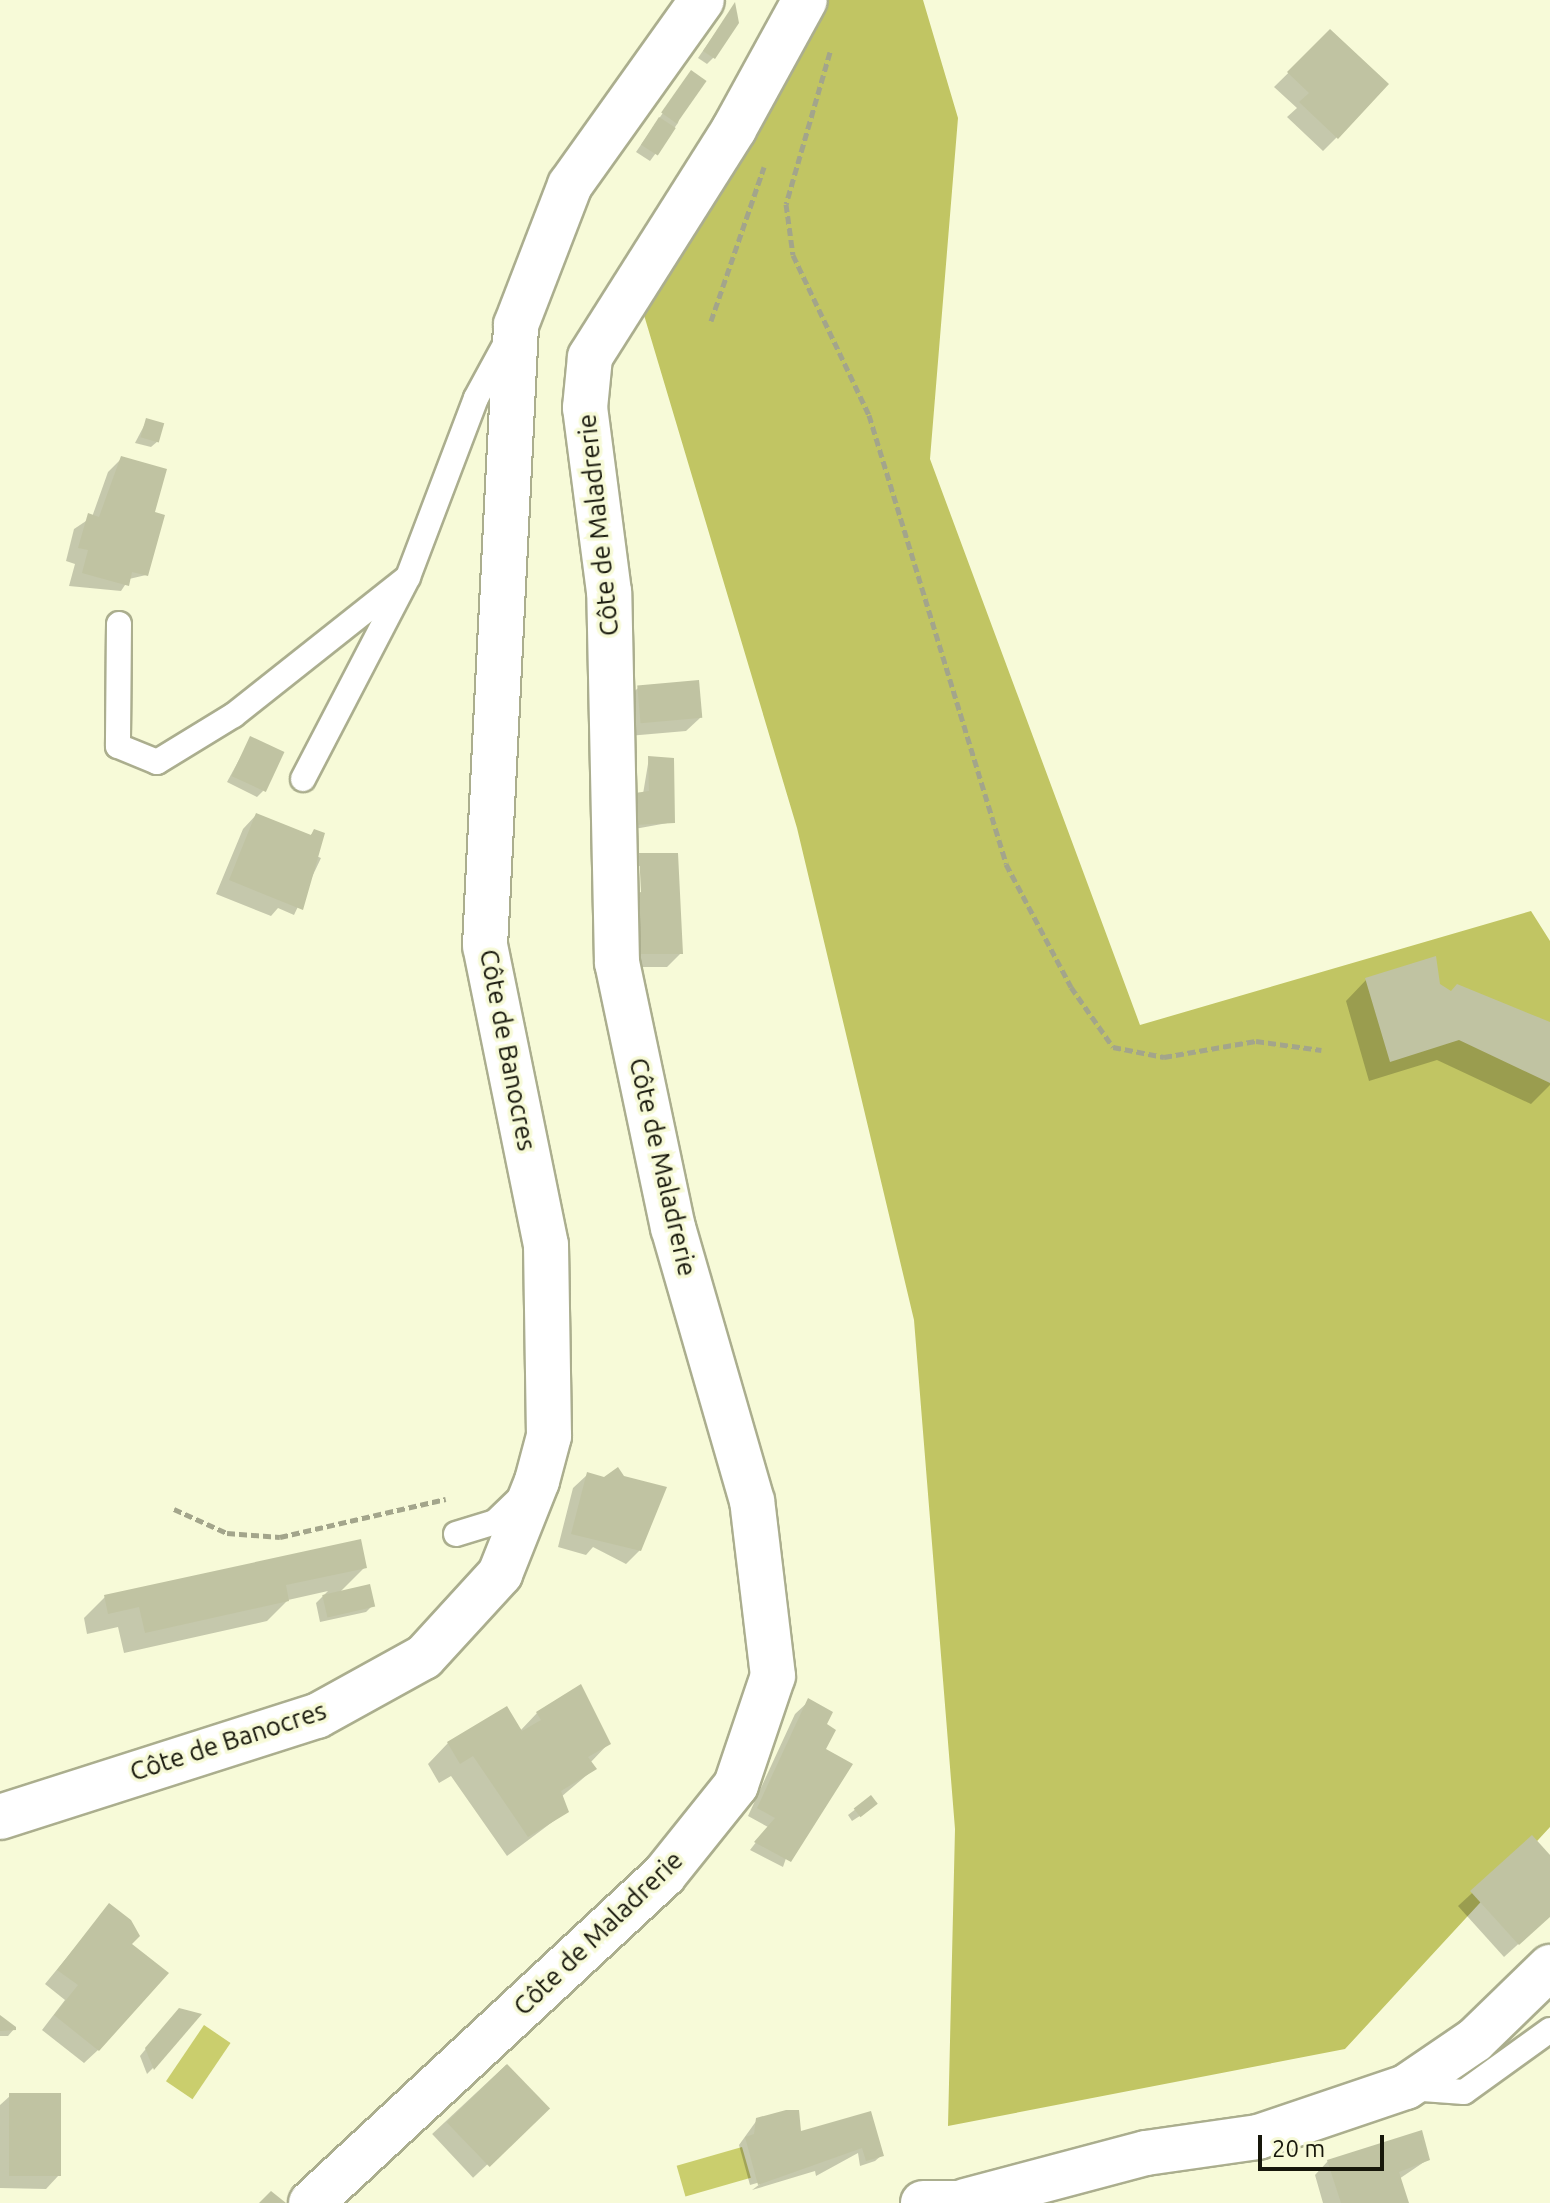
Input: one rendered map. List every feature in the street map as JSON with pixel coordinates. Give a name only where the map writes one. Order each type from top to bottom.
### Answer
[{"type":"street","name":"Côte de Banocres","points":[[0,1817],[317,1716],[424,1657],[500,1574],[537,1481],[549,1436],[546,1245],[485,946],[516,325],[570,185],[702,0]]},
{"type":"street","name":"Côte de Maladrerie","points":[[311,2203],[664,1875],[736,1785],[773,1676],[752,1501],[673,1228],[617,963],[609,592],[585,408],[590,357],[734,129],[805,0]]},
{"type":"street","points":[[953,2202],[1146,2153],[1258,2137],[1406,2087],[1475,2040],[1550,1967]]},
{"type":"street","points":[[1085,2203],[1146,2153]]},
{"type":"lane","points":[[303,779],[408,577],[476,398],[516,325]]},
{"type":"lane","points":[[119,624],[118,746],[157,762],[234,715],[408,577]]},
{"type":"lane","points":[[456,1534],[495,1522],[537,1481]]},
{"type":"lane","points":[[1406,2087],[1464,2092],[1550,2030]]},
{"type":"path","points":[[832,43],[786,204],[793,255],[869,415],[1006,864],[1071,987],[1113,1047],[1164,1057],[1256,1041],[1321,1050]]},
{"type":"path","points":[[174,1509],[227,1533],[280,1537],[459,1497]]},
{"type":"shaded area","points":[[816,0],[923,0],[958,118],[930,459],[1140,1025],[1531,911],[1550,941],[1550,1827],[1345,2049],[948,2126],[955,1829],[914,1320],[797,828],[641,305]]},
{"type":"shaded area","points":[[204,2025],[231,2043],[193,2099],[166,2081]]},
{"type":"shaded area","points":[[742,2147],[751,2178],[685,2197],[677,2166]]},
{"type":"building","points":[[735,2],[739,23],[715,59],[703,51]]},
{"type":"building","points":[[1330,29],[1389,84],[1338,139],[1299,102],[1309,93],[1287,72]]},
{"type":"building","points":[[691,70],[707,81],[677,123],[661,113]]},
{"type":"building","points":[[659,117],[676,128],[658,156],[641,145]]},
{"type":"building","points":[[146,418],[164,423],[159,442],[140,437]]},
{"type":"building","points":[[121,456],[167,469],[155,512],[165,515],[148,576],[132,572],[129,586],[82,573],[88,550],[78,548],[88,513],[99,517]]},
{"type":"building","points":[[699,680],[702,718],[641,723],[637,685]]},
{"type":"building","points":[[250,736],[284,752],[266,792],[231,776]]},
{"type":"building","points":[[648,756],[674,758],[675,823],[634,825],[635,793],[649,791]]},
{"type":"building","points":[[256,813],[311,835],[314,829],[325,833],[303,910],[229,880]]},
{"type":"building","points":[[639,853],[678,853],[683,954],[635,954],[631,895],[641,892]]},
{"type":"building","points":[[1436,956],[1440,984],[1451,991],[1457,984],[1550,1022],[1550,1083],[1459,1040],[1390,1062],[1365,978]]},
{"type":"building","points":[[618,1467],[624,1476],[667,1487],[641,1551],[571,1534],[587,1472],[604,1477]]},
{"type":"building","points":[[361,1539],[367,1568],[286,1585],[289,1601],[145,1633],[139,1607],[108,1614],[104,1595]]},
{"type":"building","points":[[370,1584],[375,1606],[327,1617],[322,1595]]},
{"type":"building","points":[[581,1684],[611,1744],[588,1757],[597,1769],[561,1791],[569,1812],[528,1837],[473,1756],[460,1764],[447,1742],[507,1706],[522,1731],[541,1720],[536,1712]]},
{"type":"building","points":[[808,1698],[833,1712],[827,1724],[836,1730],[826,1749],[853,1764],[791,1862],[754,1842],[775,1818],[757,1808]]},
{"type":"building","points":[[871,1795],[878,1804],[860,1817],[854,1809]]},
{"type":"building","points":[[1532,1835],[1550,1855],[1550,1917],[1519,1945],[1470,1891]]},
{"type":"building","points":[[109,1903],[131,1920],[140,1936],[132,1944],[169,1973],[99,2051],[54,2015],[78,1985],[57,1970]]},
{"type":"building","points":[[179,2008],[202,2014],[154,2070],[145,2048]]},
{"type":"building","points":[[0,2015],[16,2027],[16,2030],[0,2031]]},
{"type":"building","points":[[507,2064],[550,2109],[490,2167],[447,2122]]},
{"type":"building","points":[[9,2093],[61,2093],[61,2176],[9,2176]]},
{"type":"building","points":[[799,2110],[801,2131],[871,2111],[884,2156],[866,2161],[862,2148],[758,2185],[745,2137],[754,2134],[756,2118]]},
{"type":"building","points":[[1422,2130],[1430,2160],[1399,2172],[1409,2203],[1341,2203],[1327,2160]]},
{"type":"building","points":[[271,2191],[286,2203],[259,2203]]}]
